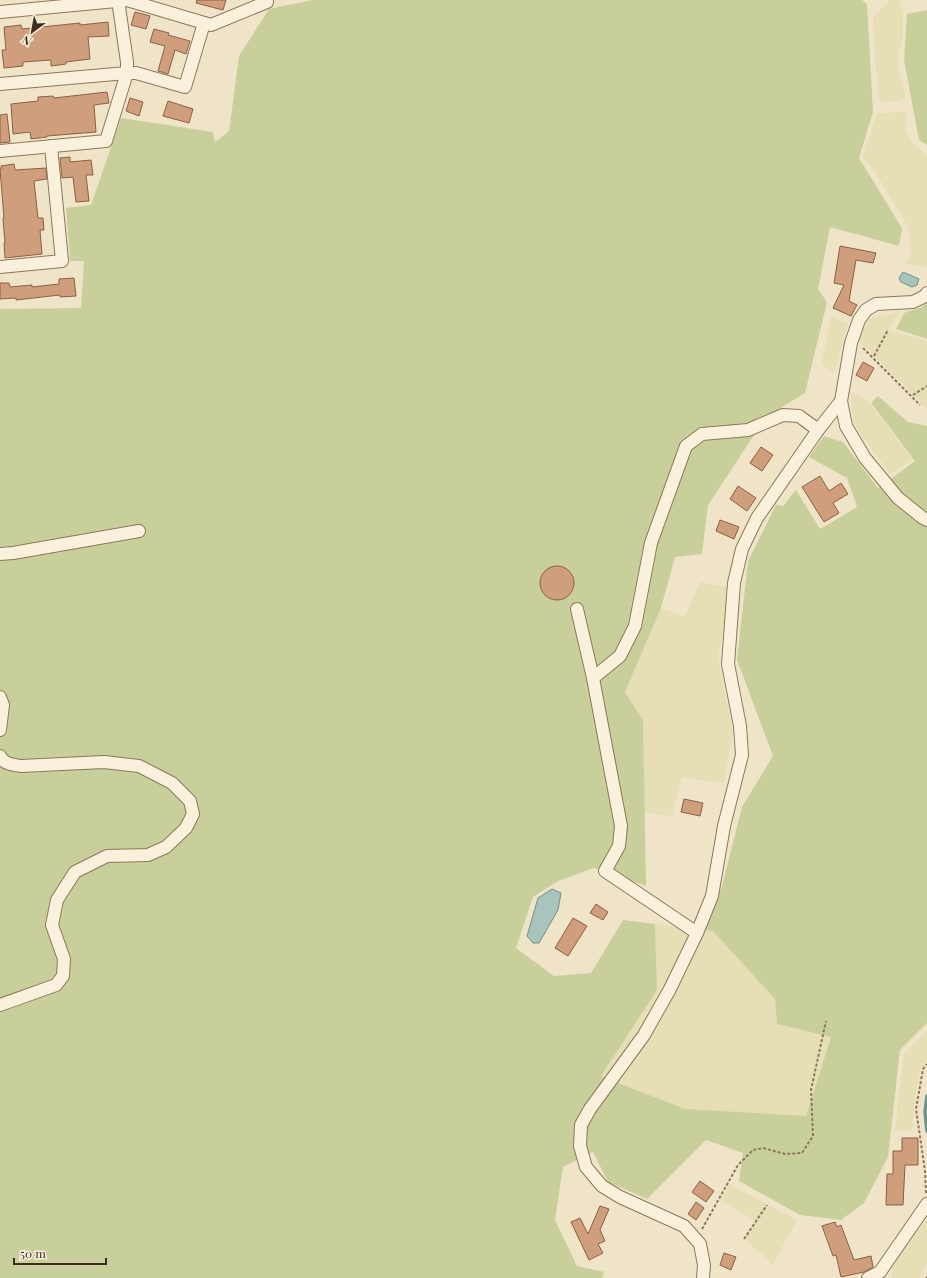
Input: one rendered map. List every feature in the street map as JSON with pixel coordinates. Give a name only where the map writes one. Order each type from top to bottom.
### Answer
[{"type":"street","points":[[0,151],[106,141],[127,73],[127,62],[118,0]]},
{"type":"street","points":[[0,12],[42,4],[128,0],[211,25],[267,2],[267,0]]},
{"type":"street","points":[[0,84],[136,73],[185,87],[204,23]]},
{"type":"street","points":[[0,267],[62,261],[51,146]]},
{"type":"street","points":[[927,293],[925,296],[913,302],[876,304],[866,310],[859,320],[851,343],[842,401],[846,426],[865,458],[898,498],[927,520]]},
{"type":"street","points":[[703,1278],[704,1265],[700,1244],[684,1226],[620,1197],[602,1186],[586,1167],[580,1146],[582,1125],[590,1109],[644,1035],[670,989],[697,933],[712,896],[724,826],[742,755],[740,726],[728,664],[734,583],[742,549],[757,518],[818,430],[842,401]]},
{"type":"street","points":[[593,678],[620,656],[635,626],[652,543],[686,446],[702,434],[748,430],[784,415],[799,416],[818,430]]},
{"type":"street","points":[[0,554],[139,531]]},
{"type":"street","points":[[577,609],[593,678],[621,826],[619,846],[605,871],[697,933]]},
{"type":"street","points":[[0,697],[3,705],[0,730]]},
{"type":"street","points":[[0,756],[1,760],[9,764],[21,766],[104,762],[139,766],[172,783],[190,801],[193,814],[186,828],[166,847],[148,855],[107,856],[75,872],[57,900],[52,925],[64,959],[63,976],[56,985],[0,1005]]},
{"type":"street","points":[[868,1278],[880,1272],[927,1204]]},
{"type":"path","points":[[874,356],[888,330]]},
{"type":"path","points":[[851,343],[861,346],[920,405]]},
{"type":"path","points":[[913,395],[927,386]]},
{"type":"path","points":[[705,1235],[702,1228],[738,1165],[753,1150],[763,1148],[786,1154],[802,1153],[813,1136],[811,1090],[826,1021]]},
{"type":"path","points":[[927,1064],[923,1069],[916,1109],[925,1171],[927,1204]]},
{"type":"path","points":[[744,1239],[767,1204]]},
{"type":"shaded area","points":[[889,0],[898,0],[903,14],[903,38],[898,56],[899,71],[906,98],[898,101],[880,102],[875,61],[873,17]]},
{"type":"shaded area","points":[[907,112],[905,128],[911,142],[927,156],[926,267],[905,264],[912,252],[908,228],[875,172],[863,157],[877,113]]},
{"type":"shaded area","points":[[901,311],[888,330],[927,341],[927,409],[858,340],[870,319]]},
{"type":"shaded area","points":[[831,317],[848,323],[834,373],[822,364]]},
{"type":"shaded area","points":[[851,393],[865,398],[913,460],[890,474],[853,423]]},
{"type":"shaded area","points":[[700,582],[730,588],[718,658],[733,732],[724,783],[682,777],[672,816],[644,812],[643,720],[625,692],[661,608],[685,617]]},
{"type":"shaded area","points":[[655,924],[713,931],[775,999],[777,1024],[831,1037],[806,1116],[685,1109],[601,1076],[657,990]]},
{"type":"shaded area","points":[[927,1031],[927,1061],[920,1071],[915,1098],[912,1131],[895,1130],[903,1056]]},
{"type":"shaded area","points":[[730,1185],[797,1220],[773,1264],[744,1239],[756,1221],[720,1200]]},
{"type":"shaded area","points":[[927,1217],[927,1263],[919,1278],[892,1278],[892,1267]]},
{"type":"green space","points":[[312,0],[862,0],[867,4],[873,112],[859,158],[902,228],[899,246],[830,227],[818,289],[827,302],[805,393],[766,417],[708,505],[702,554],[675,557],[661,608],[625,692],[643,720],[646,886],[594,868],[558,881],[533,897],[516,948],[554,976],[591,973],[623,920],[655,924],[657,990],[601,1076],[685,1109],[806,1116],[831,1037],[777,1024],[775,999],[713,931],[704,930],[721,890],[742,807],[773,756],[737,660],[748,561],[776,505],[783,506],[796,490],[820,529],[857,507],[847,478],[809,457],[824,436],[843,442],[878,488],[915,461],[871,403],[878,396],[908,422],[927,426],[927,1023],[900,1050],[888,1157],[864,1203],[841,1220],[800,1215],[739,1181],[743,1153],[706,1140],[647,1199],[608,1182],[593,1152],[563,1167],[555,1220],[577,1266],[604,1272],[602,1278],[0,1278],[0,309],[81,308],[84,261],[70,261],[66,208],[91,205],[121,118],[213,132],[215,142],[229,131],[239,56],[269,9]]},
{"type":"green space","points":[[927,10],[927,145],[919,140],[904,60],[907,14]]},
{"type":"green space","points":[[927,301],[927,339],[896,329],[904,313],[922,307]]},
{"type":"water","points":[[903,272],[919,279],[917,285],[912,287],[901,282],[899,278]]},
{"type":"water","points":[[552,889],[561,893],[558,910],[539,943],[533,943],[527,936],[538,898]]},
{"type":"building","points":[[197,0],[226,0],[223,10],[196,3]]},
{"type":"building","points":[[135,12],[150,16],[146,29],[131,25]]},
{"type":"building","points":[[108,22],[109,36],[88,37],[90,59],[66,62],[66,64],[51,66],[51,60],[23,62],[23,66],[4,68],[2,50],[6,50],[4,27],[21,25],[22,29],[80,23],[80,25]]},
{"type":"building","points":[[154,29],[169,33],[168,35],[190,41],[186,54],[175,50],[168,74],[158,71],[165,46],[150,42]]},
{"type":"building","points":[[107,92],[109,103],[94,105],[96,132],[47,136],[31,139],[30,132],[13,134],[11,104],[38,101],[38,97],[53,96],[54,98]]},
{"type":"building","points":[[130,98],[143,102],[139,116],[126,111]]},
{"type":"building","points":[[168,101],[193,109],[189,123],[163,116]]},
{"type":"building","points":[[7,114],[10,142],[0,143],[0,115]]},
{"type":"building","points":[[70,157],[70,162],[91,160],[93,175],[86,175],[89,201],[76,202],[73,177],[62,178],[60,158]]},
{"type":"building","points":[[14,164],[15,170],[46,168],[47,179],[34,181],[38,218],[43,218],[44,230],[40,230],[42,254],[5,258],[4,218],[0,169],[1,166]]},
{"type":"building","points":[[840,246],[876,253],[873,263],[856,260],[849,301],[857,305],[851,316],[833,308],[844,285],[834,283]]},
{"type":"building","points":[[74,278],[76,296],[60,297],[60,295],[16,300],[16,298],[0,299],[0,283],[9,283],[10,287],[32,285],[32,287],[59,284],[59,279]]},
{"type":"building","points":[[863,362],[874,368],[867,381],[856,375]]},
{"type":"building","points":[[761,447],[773,455],[762,471],[750,463]]},
{"type":"building","points":[[820,476],[829,491],[841,483],[848,494],[833,503],[839,513],[824,522],[802,487]]},
{"type":"building","points":[[738,486],[756,498],[747,511],[730,499]]},
{"type":"building","points":[[720,520],[739,527],[734,539],[716,531]]},
{"type":"building","points":[[560,566],[569,571],[573,576],[573,590],[569,595],[564,599],[554,600],[550,599],[541,590],[540,580],[541,576],[550,567]]},
{"type":"building","points":[[684,799],[703,803],[700,816],[681,812]]},
{"type":"building","points":[[596,904],[608,912],[603,920],[590,913]]},
{"type":"building","points":[[573,918],[587,926],[568,956],[555,948]]},
{"type":"building","points":[[902,1138],[918,1138],[918,1165],[905,1165],[903,1205],[886,1205],[887,1174],[893,1174],[893,1151],[902,1151]]},
{"type":"building","points":[[700,1181],[714,1191],[706,1202],[692,1192]]},
{"type":"building","points":[[696,1202],[704,1208],[696,1220],[688,1214]]},
{"type":"building","points":[[600,1206],[609,1209],[600,1230],[605,1241],[598,1244],[603,1253],[589,1260],[571,1222],[580,1218],[588,1234]]},
{"type":"building","points":[[835,1222],[837,1227],[841,1225],[854,1260],[871,1256],[873,1267],[864,1272],[841,1277],[836,1255],[833,1256],[822,1226]]},
{"type":"building","points":[[724,1253],[736,1257],[731,1270],[720,1265]]},
{"type":"waterway","points":[[927,1096],[925,1112],[927,1131]]}]
